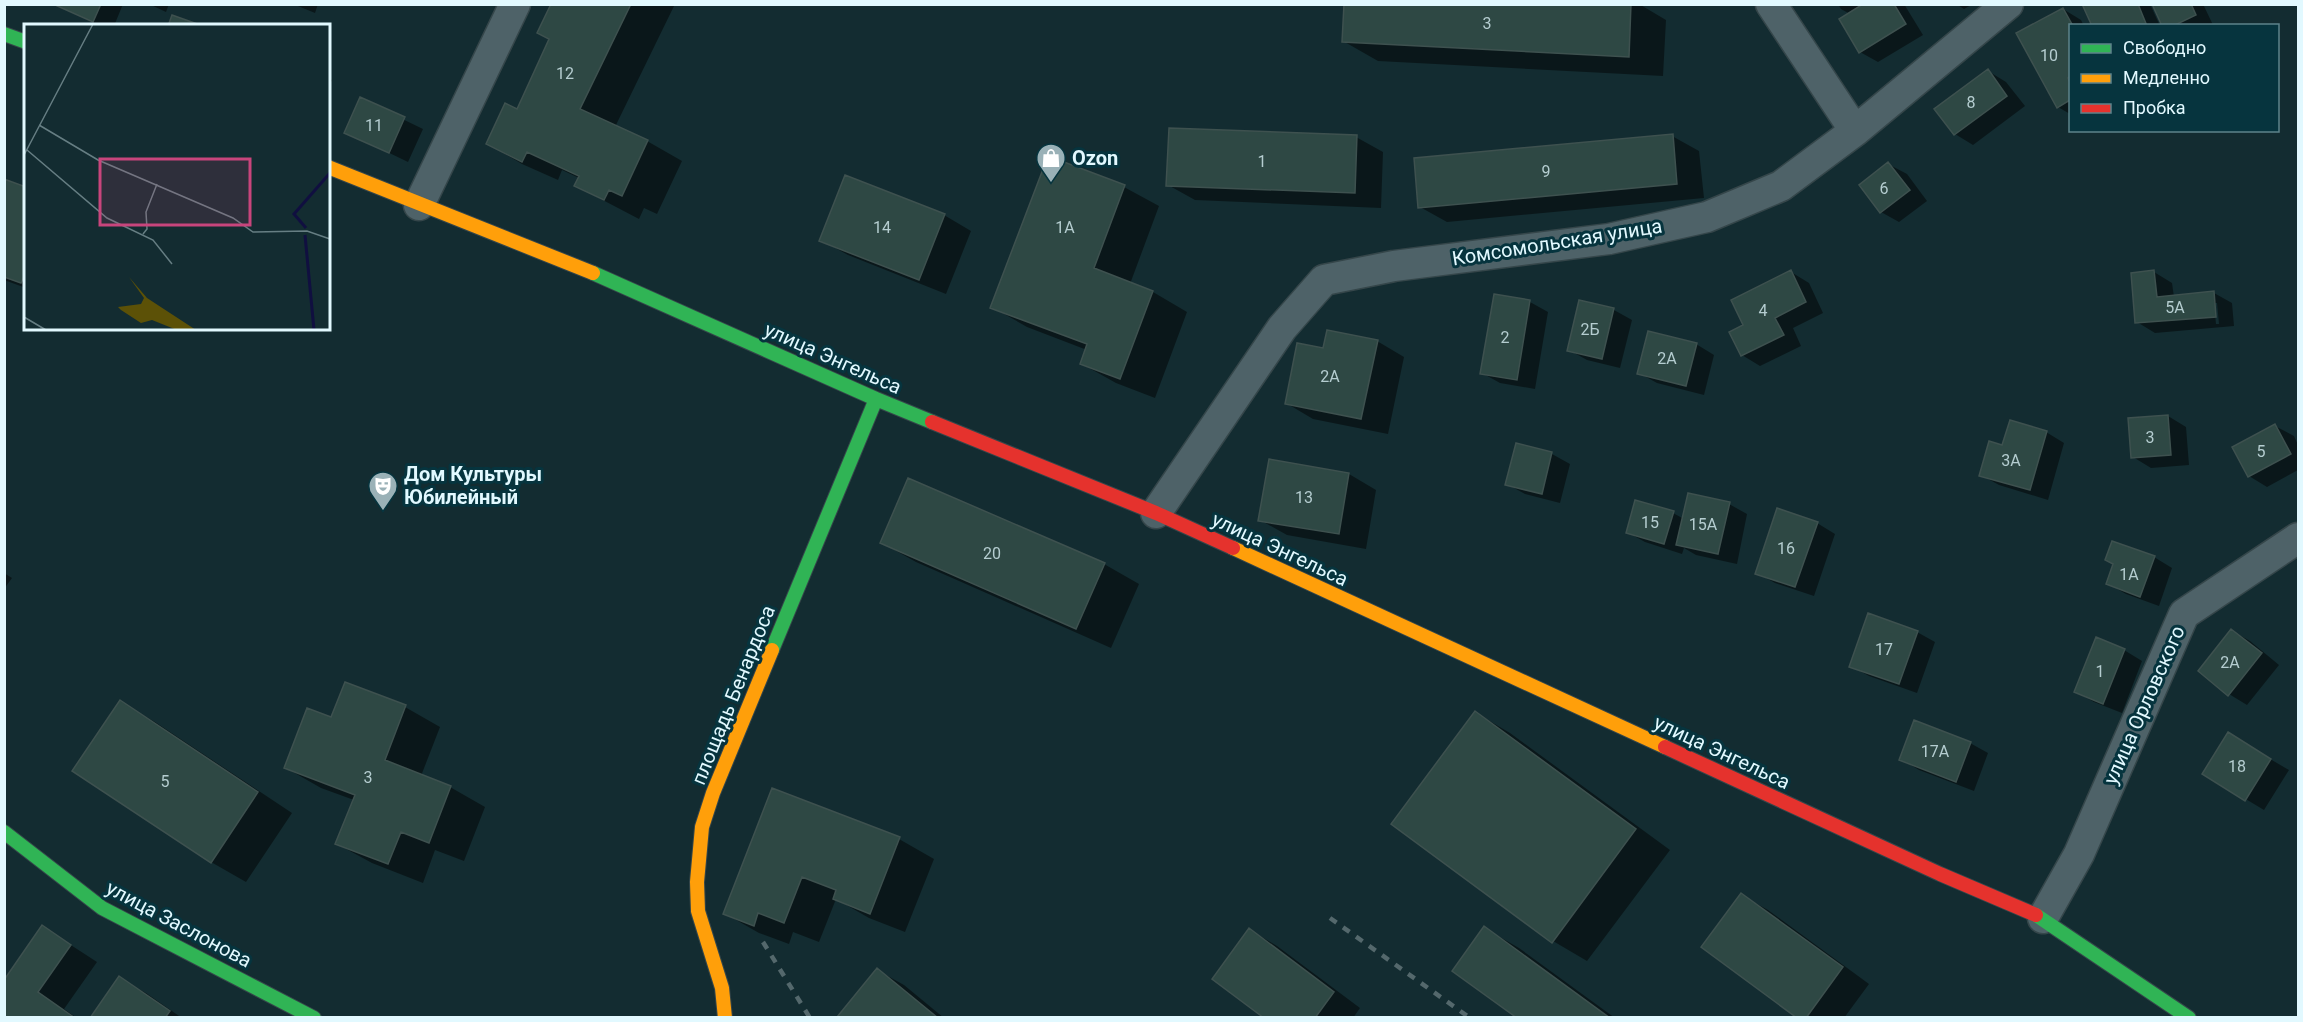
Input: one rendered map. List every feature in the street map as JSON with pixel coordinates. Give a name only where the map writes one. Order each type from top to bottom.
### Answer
[{"type":"street","points":[[419,205],[515,4]]},
{"type":"street","points":[[1771,4],[1855,131]]},
{"type":"street","name":"Комсомольская улица","points":[[1156,513],[1282,328],[1324,280],[1394,266],[1608,238],[1707,217],[1781,186],[1855,131],[2008,4]]},
{"type":"street","points":[[4,34],[24,41]]},
{"type":"street","name":"улица Энгельса","points":[[330,169],[603,277],[876,399],[1156,513],[1940,874],[2043,918],[2189,1017]]},
{"type":"street","name":"площадь Бенардоса","points":[[724,1017],[722,988],[698,911],[697,882],[702,827],[713,793],[876,399]]},
{"type":"street","name":"улица Орловского","points":[[2043,918],[2079,854],[2184,614],[2298,538]]},
{"type":"street","name":"улица Заслонова","points":[[4,832],[102,908],[314,1017]]},
{"type":"building","points":[[53,4],[101,4],[93,22]]},
{"type":"building","points":[[551,4],[631,4],[580,109],[648,140],[622,196],[609,190],[604,200],[574,186],[579,176],[527,152],[522,162],[486,144],[505,103],[517,109],[549,39],[537,33]]},
{"type":"building","points":[[1344,4],[1631,4],[1629,57],[1342,42]]},
{"type":"building","points":[[1863,4],[1894,4],[1906,24],[1859,53],[1839,19]]},
{"type":"building","points":[[2082,4],[2138,4],[2146,24],[2091,24]]},
{"type":"building","points":[[2152,4],[2191,4],[2196,15],[2177,24],[2161,24]]},
{"type":"building","points":[[2063,8],[2072,24],[2069,24],[2069,101],[2057,108],[2016,33]]},
{"type":"building","points":[[172,15],[197,24],[169,24]]},
{"type":"building","points":[[1988,69],[2007,96],[1954,135],[1934,109]]},
{"type":"building","points":[[360,97],[405,117],[389,153],[344,133]]},
{"type":"building","points":[[1169,128],[1357,135],[1355,193],[1166,186]]},
{"type":"building","points":[[1673,134],[1677,184],[1418,208],[1414,158]]},
{"type":"building","points":[[1048,156],[1125,185],[1094,268],[1153,291],[1120,379],[1080,364],[1087,344],[990,308]]},
{"type":"building","points":[[1888,162],[1910,190],[1880,213],[1859,185]]},
{"type":"building","points":[[845,175],[945,214],[919,280],[819,241]]},
{"type":"building","points":[[4,179],[24,186],[24,276],[21,283],[4,277]]},
{"type":"building","points":[[1791,270],[1806,302],[1775,318],[1784,335],[1741,356],[1729,332],[1743,325],[1731,300]]},
{"type":"building","points":[[2154,270],[2157,297],[2214,291],[2216,317],[2135,323],[2131,273]]},
{"type":"building","points":[[1494,294],[1530,300],[1517,380],[1480,374]]},
{"type":"building","points":[[1579,300],[1614,308],[1602,359],[1567,351]]},
{"type":"building","points":[[1327,330],[1378,340],[1361,419],[1285,404],[1297,343],[1323,348]]},
{"type":"building","points":[[1648,331],[1697,343],[1686,386],[1637,374]]},
{"type":"building","points":[[2168,415],[2171,455],[2131,458],[2128,418]]},
{"type":"building","points":[[2010,420],[2047,431],[2030,490],[1979,476],[1989,441],[2002,445]]},
{"type":"building","points":[[2275,424],[2291,454],[2248,477],[2232,447]]},
{"type":"building","points":[[1516,443],[1552,452],[1542,494],[1505,485]]},
{"type":"building","points":[[1269,459],[1349,473],[1339,534],[1258,521]]},
{"type":"building","points":[[908,478],[1105,563],[1076,629],[880,543]]},
{"type":"building","points":[[1688,493],[1730,502],[1718,554],[1676,545]]},
{"type":"building","points":[[1635,500],[1674,511],[1664,544],[1626,533]]},
{"type":"building","points":[[1777,508],[1818,522],[1795,587],[1755,574]]},
{"type":"building","points":[[2112,541],[2155,556],[2140,597],[2106,584],[2113,564],[2105,560]]},
{"type":"building","points":[[1868,613],[1918,631],[1899,684],[1849,667]]},
{"type":"building","points":[[2231,629],[2262,653],[2228,696],[2198,671]]},
{"type":"building","points":[[2096,637],[2125,649],[2103,704],[2074,692]]},
{"type":"building","points":[[345,682],[406,705],[385,760],[451,786],[429,843],[401,832],[388,864],[335,844],[355,795],[284,768],[307,708],[331,717]]},
{"type":"building","points":[[120,700],[258,792],[211,863],[72,771]]},
{"type":"building","points":[[1475,711],[1636,829],[1552,943],[1391,824]]},
{"type":"building","points":[[1914,720],[1971,742],[1956,782],[1899,760]]},
{"type":"building","points":[[2228,732],[2271,759],[2245,801],[2202,774]]},
{"type":"building","points":[[772,788],[900,837],[870,914],[833,899],[836,890],[802,877],[784,923],[758,913],[754,926],[723,914]]},
{"type":"building","points":[[1741,893],[1843,967],[1806,1018],[1797,1018],[1701,947]]},
{"type":"building","points":[[42,925],[71,945],[38,992],[75,1018],[4,1018],[4,980]]},
{"type":"building","points":[[1484,926],[1610,1018],[1517,1018],[1452,971]]},
{"type":"building","points":[[1249,928],[1334,992],[1315,1018],[1264,1018],[1212,979]]},
{"type":"building","points":[[877,968],[938,1018],[837,1017]]},
{"type":"building","points":[[119,976],[170,1011],[165,1018],[90,1018]]},
{"type":"railway","points":[[1330,918],[1470,1018]]},
{"type":"railway","points":[[763,942],[810,1018]]},
{"type":"traffic: fast","points":[[4,34],[24,41]]},
{"type":"traffic: fast","points":[[593,273],[932,422]]},
{"type":"traffic: fast","points":[[772,650],[876,399]]},
{"type":"traffic: fast","points":[[4,832],[102,908],[314,1018]]},
{"type":"traffic: fast","points":[[2036,915],[2189,1018]]},
{"type":"traffic: slow","points":[[330,168],[593,273]]},
{"type":"traffic: slow","points":[[1233,548],[1665,747]]},
{"type":"traffic: slow","points":[[725,1018],[722,988],[698,911],[697,882],[702,827],[713,793],[772,650]]},
{"type":"traffic: jam","points":[[932,422],[1156,513],[1233,548]]},
{"type":"traffic: jam","points":[[1665,747],[1940,874],[2036,915]]},
{"type":"place","name":"Ozon","points":[[1051,184]]},
{"type":"place","name":"Дом Культуры Юбилейный","points":[[383,512]]}]
